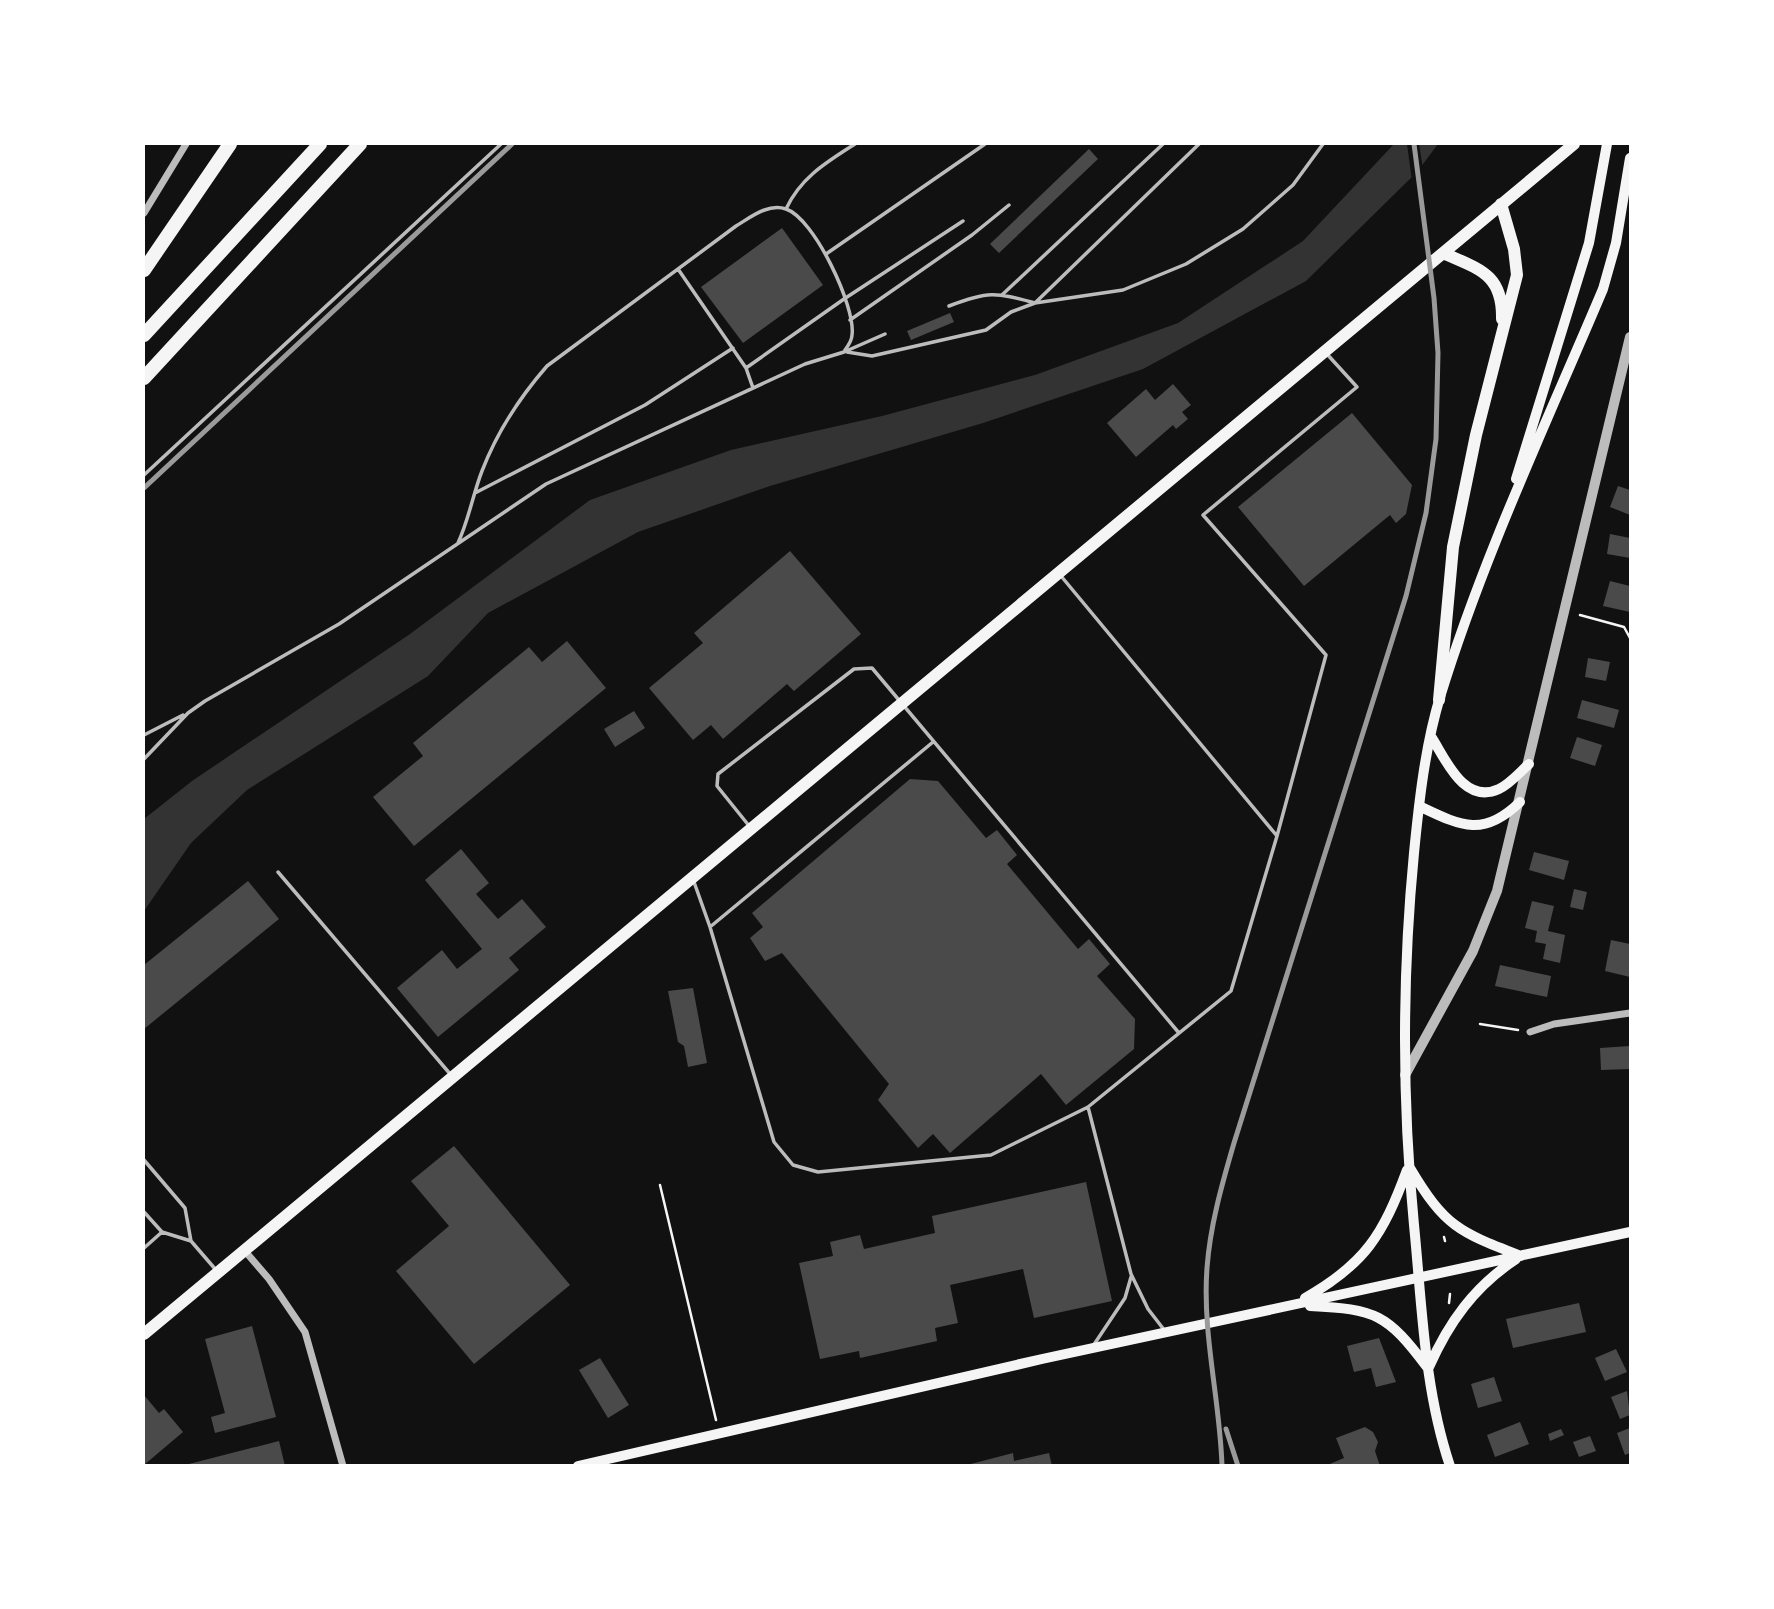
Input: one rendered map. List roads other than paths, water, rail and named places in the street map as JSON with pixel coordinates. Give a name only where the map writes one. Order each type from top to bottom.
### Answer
[{"type":"highway","points":[[144,270],[230,144]]},
{"type":"highway","points":[[144,335],[320,144]]},
{"type":"highway","points":[[144,378],[360,144]]},
{"type":"main road","points":[[144,1334],[1323,350],[1574,144]]},
{"type":"main road","points":[[1439,700],[1501,528],[1589,243],[1607,144]]},
{"type":"main road","points":[[1501,528],[1603,289],[1625,197],[1630,158]]},
{"type":"main road","points":[[1450,1465],[1440,1436],[1428,1369],[1408,1166],[1405,1076],[1408,916],[1419,806],[1439,700],[1453,547],[1476,435],[1517,275],[1514,249],[1501,204]]},
{"type":"main road","points":[[1443,253],[1486,272],[1494,282],[1502,309],[1502,337]]},
{"type":"main road","points":[[1432,738],[1460,782],[1474,790],[1497,790],[1528,764]]},
{"type":"main road","points":[[1419,806],[1454,822],[1482,826],[1504,818],[1520,802]]},
{"type":"main road","points":[[1408,1166],[1436,1211],[1451,1225],[1466,1235],[1521,1256]]},
{"type":"main road","points":[[1293,1305],[1348,1271],[1363,1257],[1391,1210],[1408,1166]]},
{"type":"main road","points":[[578,1465],[603,1462],[718,1432],[1091,1348],[1630,1232]]},
{"type":"main road","points":[[1428,1369],[1450,1324],[1473,1294],[1521,1256]]},
{"type":"main road","points":[[1293,1305],[1348,1307],[1371,1312],[1401,1332],[1428,1369]]},
{"type":"street","points":[[144,214],[186,144]]},
{"type":"street","points":[[1405,1076],[1473,951],[1497,891],[1630,337]]},
{"type":"street","points":[[1530,1032],[1554,1024],[1630,1013]]},
{"type":"street","points":[[244,1251],[268,1279],[305,1332],[343,1465]]},
{"type":"lane","points":[[144,475],[501,144]]},
{"type":"lane","points":[[786,209],[795,190],[818,168],[855,144]]},
{"type":"lane","points":[[825,254],[985,144]]},
{"type":"lane","points":[[1003,294],[1163,144]]},
{"type":"lane","points":[[1035,303],[1199,144]]},
{"type":"lane","points":[[845,352],[872,356],[986,330],[1011,312],[1035,303],[1123,290],[1186,264],[1243,229],[1293,185],[1323,144]]},
{"type":"lane","points":[[850,320],[972,235],[1009,205]]},
{"type":"lane","points":[[457,545],[499,434],[525,391],[547,366],[764,209],[786,209],[804,222],[833,265],[850,320],[852,336],[845,352]]},
{"type":"lane","points":[[746,368],[844,299],[963,221]]},
{"type":"lane","points":[[678,269],[746,368],[753,388]]},
{"type":"lane","points":[[949,306],[982,293],[1003,294],[1035,303]]},
{"type":"lane","points":[[144,734],[188,713],[339,624],[545,484],[805,364],[845,352],[885,334]]},
{"type":"lane","points":[[475,493],[645,405],[733,348]]},
{"type":"lane","points":[[692,877],[710,927],[774,1142],[793,1164],[818,1172],[991,1154],[1088,1107],[1231,991],[1326,655],[1203,514],[1357,387],[1323,350]]},
{"type":"lane","points":[[1057,572],[1277,836]]},
{"type":"lane","points":[[751,828],[717,786],[718,774],[854,669],[872,668],[1179,1033]]},
{"type":"lane","points":[[144,759],[188,713]]},
{"type":"lane","points":[[710,927],[933,742]]},
{"type":"lane","points":[[278,872],[452,1076]]},
{"type":"lane","points":[[1088,1107],[1131,1275],[1148,1309],[1166,1332]]},
{"type":"lane","points":[[144,1160],[185,1208],[191,1241],[218,1272]]},
{"type":"lane","points":[[144,1212],[162,1232],[191,1241]]},
{"type":"lane","points":[[144,1248],[162,1232]]},
{"type":"lane","points":[[1091,1348],[1125,1298],[1131,1275]]},
{"type":"railway","points":[[144,488],[512,144]]},
{"type":"railway","points":[[1222,1466],[1206,1293],[1214,1221],[1234,1143],[1406,596],[1426,513],[1436,439],[1438,353],[1434,298],[1414,144]]},
{"type":"railway","points":[[1226,1429],[1238,1466]]}]
